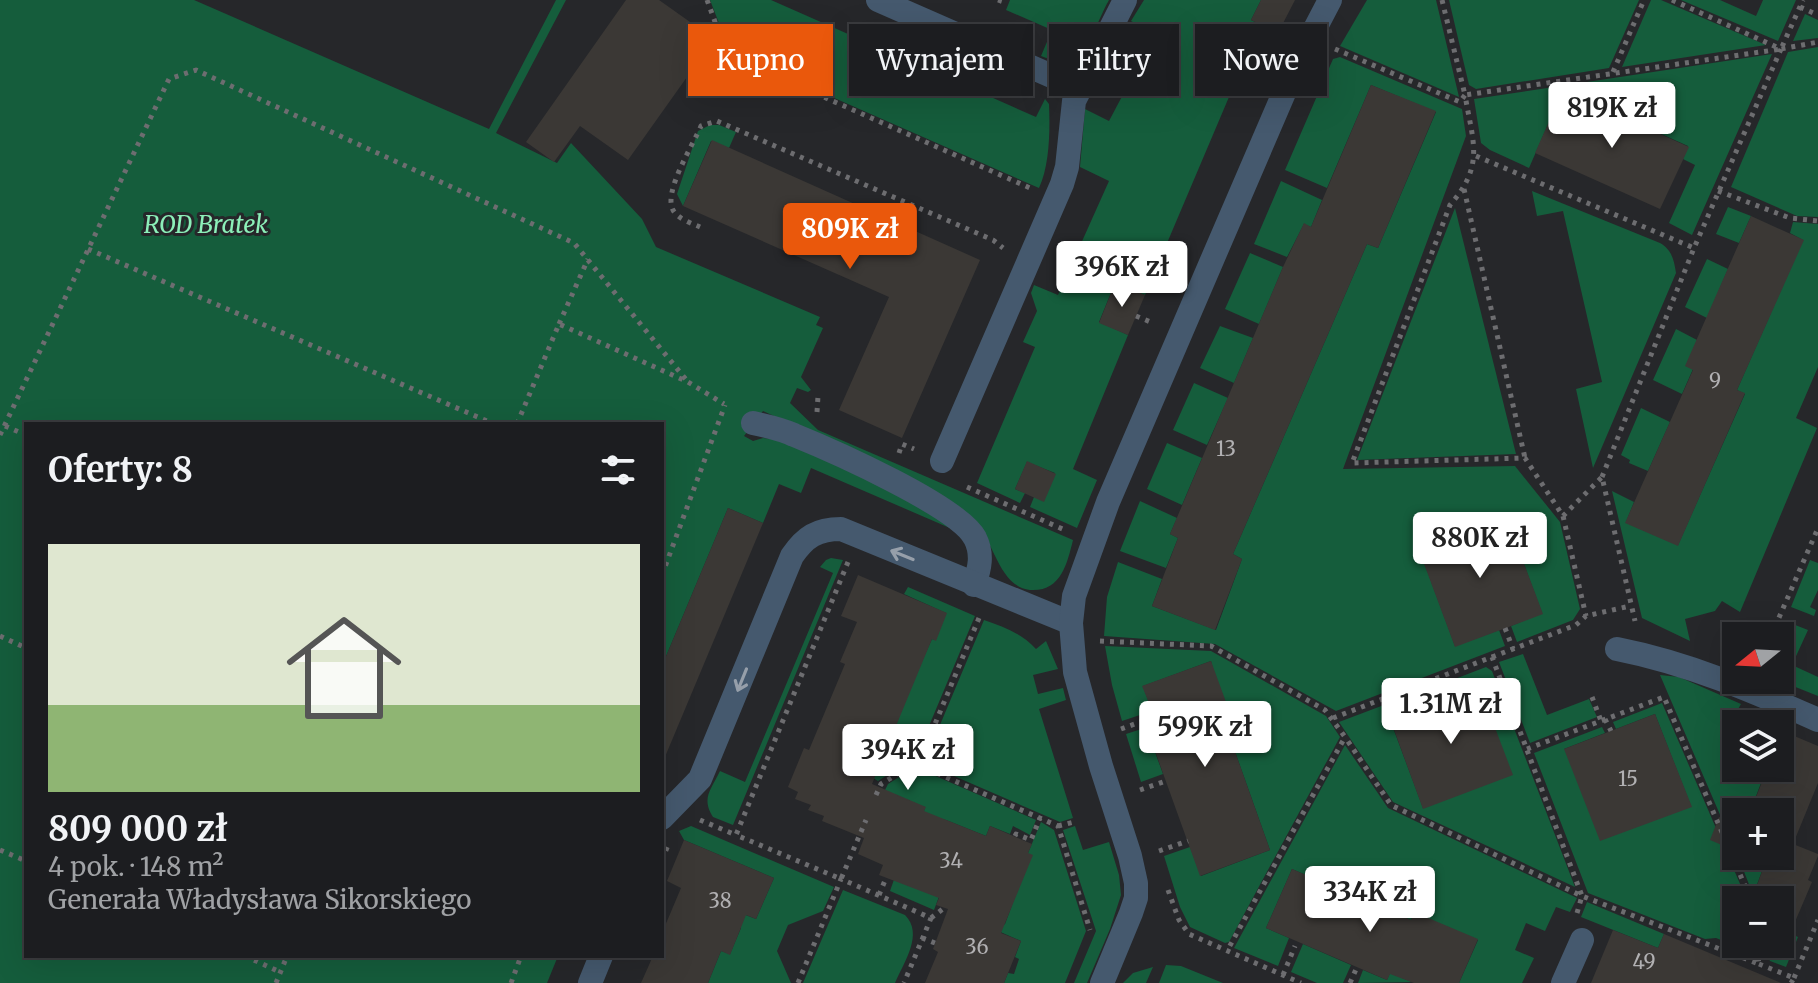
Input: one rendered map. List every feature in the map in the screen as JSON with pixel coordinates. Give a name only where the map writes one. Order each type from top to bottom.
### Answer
[{"type":"street","points":[[878,0],[1049,75]]},
{"type":"street","points":[[1112,24],[1125,0]]},
{"type":"street","points":[[1102,983],[1131,913],[1136,898],[1136,883],[1075,672],[1071,623],[1074,596],[1092,542],[1290,80],[1330,0]]},
{"type":"street","points":[[942,461],[1062,184],[1076,96]]},
{"type":"street","points":[[753,423],[792,433],[949,511],[969,528],[979,548],[981,559],[974,585]]},
{"type":"street","points":[[664,816],[700,779],[792,556],[807,536],[841,529],[1071,623]]},
{"type":"street","points":[[1617,649],[1647,655],[1730,681],[1818,720]]},
{"type":"street","points":[[1563,983],[1582,940]]},
{"type":"street","points":[[590,983],[600,958]]},
{"type":"path","points":[[707,0],[716,24]]},
{"type":"path","points":[[998,0],[1005,0]]},
{"type":"path","points":[[1442,0],[1476,156],[1464,188],[1450,205],[1352,463],[1525,458]]},
{"type":"path","points":[[1613,73],[1644,0]]},
{"type":"path","points":[[1672,0],[1781,49]]},
{"type":"path","points":[[1563,516],[1602,477],[1718,191],[1802,3],[1818,15]]},
{"type":"path","points":[[1337,38],[1332,48],[1460,102],[1465,95],[1818,42]]},
{"type":"path","points":[[0,435],[169,79],[196,70],[574,243],[688,382]]},
{"type":"path","points":[[822,96],[1038,191]]},
{"type":"path","points":[[700,227],[679,217],[673,210],[671,191],[701,126],[717,121],[993,240],[1003,247],[1008,257]]},
{"type":"path","points":[[1476,156],[1694,248]]},
{"type":"path","points":[[1464,188],[1525,458],[1563,516],[1586,616]]},
{"type":"path","points":[[1718,191],[1790,218],[1818,221]]},
{"type":"path","points":[[88,249],[489,422]]},
{"type":"path","points":[[518,422],[588,259]]},
{"type":"path","points":[[1136,316],[1162,326]]},
{"type":"path","points":[[559,324],[688,382],[753,423]]},
{"type":"path","points":[[664,569],[724,404]]},
{"type":"path","points":[[5,426],[24,434]]},
{"type":"path","points":[[1602,477],[1630,606],[1647,655]]},
{"type":"path","points":[[978,492],[1092,542]]},
{"type":"path","points":[[1777,622],[1818,528]]},
{"type":"path","points":[[851,556],[736,835],[931,918]]},
{"type":"path","points":[[1333,718],[1576,625],[1586,616],[1630,606]]},
{"type":"path","points":[[918,765],[981,612]]},
{"type":"path","points":[[1100,627],[1100,652]]},
{"type":"path","points":[[1505,628],[1513,649]]},
{"type":"path","points":[[0,636],[24,647]]},
{"type":"path","points":[[1099,641],[1211,646],[1325,710],[1391,805],[1582,896],[1759,964],[1792,980],[1818,920]]},
{"type":"path","points":[[1492,657],[1582,896]]},
{"type":"path","points":[[1425,683],[1431,700]]},
{"type":"path","points":[[1592,697],[1611,731]]},
{"type":"path","points":[[1527,749],[1664,697],[1745,886]]},
{"type":"path","points":[[1115,715],[1123,742]]},
{"type":"path","points":[[1120,729],[1154,717]]},
{"type":"path","points":[[1227,951],[1345,737]]},
{"type":"path","points":[[876,795],[881,784],[914,764],[1058,826],[1074,822]]},
{"type":"path","points":[[1134,779],[1138,791],[1166,781]]},
{"type":"path","points":[[1015,836],[1031,840],[1040,818]]},
{"type":"path","points":[[798,983],[866,820]]},
{"type":"path","points":[[1058,826],[1090,930],[1085,944]]},
{"type":"path","points":[[1160,865],[1156,852],[1188,841]]},
{"type":"path","points":[[0,850],[24,860]]},
{"type":"path","points":[[879,895],[886,878]]},
{"type":"path","points":[[1164,878],[1189,934],[1301,983]]},
{"type":"path","points":[[904,983],[931,918],[944,908]]},
{"type":"path","points":[[922,938],[935,943]]},
{"type":"path","points":[[1283,975],[1295,946]]},
{"type":"path","points":[[249,958],[280,972]]},
{"type":"path","points":[[276,983],[286,958]]},
{"type":"path","points":[[511,983],[520,958]]},
{"type":"path","points":[[1758,958],[1759,964]]},
{"type":"path","points":[[1350,983],[1357,967]]},
{"type":"green space","name":"ROD Bratek","points":[[0,0],[194,0],[489,129],[556,0],[566,0],[496,133],[557,163],[571,143],[642,219],[656,247],[820,317],[816,325],[823,328],[801,377],[811,390],[808,392],[797,388],[790,403],[818,430],[1073,540],[1056,581],[1041,589],[1020,587],[1004,572],[981,529],[969,517],[763,411],[744,436],[753,441],[763,438],[778,440],[889,487],[959,532],[811,468],[801,493],[779,484],[763,523],[728,508],[664,661],[664,422],[24,422],[24,958],[557,958],[547,983],[0,983]]},
{"type":"green space","points":[[710,0],[771,0],[825,24],[719,24]]},
{"type":"green space","points":[[1010,0],[1109,0],[1098,24],[1049,24],[1049,29],[1006,10]]},
{"type":"green space","points":[[1144,0],[1261,0],[1251,20],[1259,24],[1195,24],[1195,96],[1229,96],[1145,295],[1115,283],[1099,322],[1128,335],[1073,469],[1097,480],[1077,528],[1030,507],[1034,497],[1055,473],[1027,462],[1015,489],[1025,493],[1020,503],[977,483],[1035,347],[1023,342],[1037,311],[1031,293],[1034,285],[1058,295],[1109,181],[1080,167],[1085,109],[1109,121],[1122,96],[1179,96],[1179,24],[1137,24],[1131,21]]},
{"type":"green space","points":[[1367,0],[1436,0],[1459,97],[1340,46]]},
{"type":"green space","points":[[1449,0],[1639,0],[1609,68],[1476,89],[1469,85]]},
{"type":"green space","points":[[1651,0],[1661,0],[1766,45],[1622,67]]},
{"type":"green space","points":[[1681,0],[1720,0],[1756,16],[1763,0],[1796,0],[1778,41]]},
{"type":"green space","points":[[1805,14],[1818,20],[1818,38],[1793,41]]},
{"type":"green space","points":[[833,27],[849,34],[849,96],[988,96],[1036,117],[1045,99],[1049,104],[1048,147],[1039,188],[830,96],[833,96]]},
{"type":"green space","points":[[1049,37],[1049,58],[1041,56]]},
{"type":"green space","points":[[1818,47],[1818,217],[1797,216],[1731,187],[1788,52]]},
{"type":"green space","points":[[1772,54],[1692,235],[1669,223],[1695,165],[1683,159],[1688,146],[1563,90],[1529,168],[1481,143],[1474,99]]},
{"type":"green space","points":[[1340,57],[1462,109],[1466,136],[1343,469],[1515,466],[1560,522],[1580,609],[1573,620],[1517,642],[1511,626],[1542,613],[1505,513],[1418,546],[1455,646],[1499,630],[1505,646],[1336,711],[1215,644],[1104,636],[1107,597],[1118,562],[1162,579],[1152,606],[1216,630],[1242,559],[1233,554],[1367,244],[1378,248],[1436,112],[1371,85],[1327,188],[1285,170],[1317,96],[1327,96],[1327,73],[1333,59]]},
{"type":"green space","points":[[710,125],[736,132],[729,148],[711,141],[683,206],[677,194],[698,131]]},
{"type":"green space","points":[[1281,181],[1322,200],[1311,227],[1304,224],[1287,257],[1254,244]]},
{"type":"green space","points":[[1532,191],[1660,243],[1670,252],[1676,273],[1593,468],[1576,389],[1602,382],[1563,211],[1537,216]]},
{"type":"green space","points":[[1728,207],[1751,216],[1739,243],[1716,234]]},
{"type":"green space","points":[[1455,208],[1516,454],[1357,460]]},
{"type":"green space","points":[[1793,222],[1818,224],[1818,367],[1796,418],[1817,428],[1740,612],[1722,601],[1715,611],[1685,619],[1690,641],[1642,618],[1612,491],[1634,502],[1626,522],[1678,545],[1745,394],[1737,390],[1803,240],[1790,233]]},
{"type":"green space","points":[[1250,253],[1283,267],[1259,324],[1225,309]]},
{"type":"green space","points":[[1707,259],[1728,269],[1707,318],[1685,307]]},
{"type":"green space","points":[[1220,326],[1253,338],[1234,383],[1200,368]]},
{"type":"green space","points":[[1676,329],[1697,340],[1686,366],[1693,369],[1682,394],[1653,380]]},
{"type":"green space","points":[[1194,383],[1228,398],[1207,445],[1173,430]]},
{"type":"green space","points":[[1641,408],[1670,422],[1648,471],[1629,463],[1630,460],[1621,455]]},
{"type":"green space","points":[[1167,443],[1202,458],[1182,505],[1147,489]]},
{"type":"green space","points":[[1140,501],[1177,518],[1170,534],[1178,538],[1166,568],[1120,551]]},
{"type":"green space","points":[[831,558],[843,560],[733,825],[713,817],[708,799],[720,771],[745,782],[833,573],[820,567]]},
{"type":"green space","points":[[1810,560],[1818,563],[1818,590],[1810,607],[1816,610],[1814,616],[1791,607]]},
{"type":"green space","points":[[908,587],[975,616],[916,757],[878,781],[870,776],[946,613],[904,594]]},
{"type":"green space","points":[[984,620],[1018,635],[1036,649],[1046,641],[1058,669],[1033,675],[1038,694],[1063,688],[1066,700],[1039,709],[1073,818],[1060,822],[924,763]]},
{"type":"green space","points":[[1794,625],[1808,630],[1794,661]]},
{"type":"green space","points":[[1105,646],[1211,651],[1326,716],[1340,737],[1229,942],[1190,927],[1180,907],[1164,856],[1190,847],[1201,876],[1270,850],[1233,746],[1211,661],[1143,686],[1152,711],[1122,721]]},
{"type":"green space","points":[[1523,654],[1547,715],[1589,699],[1597,717],[1530,743],[1499,662]]},
{"type":"green space","points":[[1794,666],[1818,677],[1818,696],[1794,686]]},
{"type":"green space","points":[[1486,667],[1492,671],[1575,887],[1393,802],[1339,722],[1421,691],[1426,702],[1389,717],[1423,808],[1438,698],[1434,687]]},
{"type":"green space","points":[[1660,675],[1679,677],[1741,704],[1738,710],[1722,710],[1722,782],[1761,783],[1755,798],[1722,798],[1722,819]]},
{"type":"green space","points":[[1662,703],[1722,842],[1722,870],[1734,870],[1741,886],[1722,886],[1722,940],[1705,939],[1588,893],[1534,753],[1602,727],[1605,733],[1564,749],[1691,806],[1655,714],[1616,729],[1613,722]]},
{"type":"green space","points":[[1157,724],[1165,748],[1155,752],[1163,774],[1141,782],[1126,734]]},
{"type":"green space","points":[[1345,745],[1388,808],[1577,898],[1570,912],[1556,907],[1545,931],[1526,923],[1515,950],[1534,958],[1522,983],[1459,983],[1478,940],[1414,913],[1411,920],[1292,869],[1266,928],[1289,938],[1278,966],[1234,948]]},
{"type":"green space","points":[[915,767],[1036,820],[1030,835],[1013,826],[1010,834],[990,826],[986,836],[946,820],[923,815],[925,807],[881,798],[888,784]]},
{"type":"green space","points":[[1041,822],[1054,830],[1086,931],[1065,983],[1004,983],[1008,973],[1014,974],[1019,959],[1015,957],[1021,941],[996,930],[1005,924]]},
{"type":"green space","points":[[691,826],[834,887],[823,911],[788,925],[777,951],[791,983],[708,983],[721,951],[730,954],[741,928],[738,912],[756,919],[774,878],[684,840],[679,831]]},
{"type":"green space","points":[[1075,826],[1083,850],[1109,842],[1119,875],[1121,895],[1087,983],[1074,983],[1096,931],[1063,830]]},
{"type":"green space","points":[[1743,870],[1762,870],[1756,886],[1750,886]]},
{"type":"green space","points":[[897,871],[940,894],[934,910],[890,891]]},
{"type":"green space","points":[[843,890],[905,915],[910,923],[913,939],[895,983],[803,983]]},
{"type":"green space","points":[[1587,902],[1664,934],[1658,948],[1581,917]]},
{"type":"green space","points":[[1303,944],[1351,965],[1343,983],[1317,983],[1291,972]]},
{"type":"green space","points":[[1769,958],[1790,958],[1786,967]]},
{"type":"green space","points":[[1166,965],[1181,966],[1223,983],[1159,983]]},
{"type":"green space","points":[[1153,967],[1146,983],[1123,983],[1133,973]]},
{"type":"green space","points":[[1363,970],[1387,980],[1390,973],[1412,982],[1358,983]]},
{"type":"building","points":[[626,0],[659,0],[693,24],[688,24],[688,76],[628,160],[580,126],[554,162],[526,142]]},
{"type":"building","points":[[1261,0],[1295,0],[1283,24],[1259,24],[1251,20]]},
{"type":"building","points":[[1371,85],[1436,111],[1378,248],[1367,244],[1233,554],[1242,559],[1215,630],[1152,606],[1178,538],[1170,534],[1283,267],[1304,223],[1311,227]]},
{"type":"building","points":[[1563,90],[1689,147],[1660,209],[1535,153]]},
{"type":"building","points":[[712,140],[980,260],[902,438],[839,410],[889,297],[683,206]]},
{"type":"building","points":[[1751,216],[1804,240],[1737,390],[1745,393],[1678,546],[1625,523],[1693,370],[1685,366]]},
{"type":"building","points":[[1115,283],[1145,295],[1128,335],[1099,323]]},
{"type":"building","points":[[1027,461],[1056,474],[1044,502],[1015,489]]},
{"type":"building","points":[[728,508],[763,523],[664,759],[664,661]]},
{"type":"building","points":[[1505,513],[1543,614],[1455,647],[1417,545]]},
{"type":"building","points":[[858,575],[947,613],[936,641],[932,639],[872,784],[926,807],[924,811],[986,836],[990,826],[1032,844],[1028,853],[1033,855],[1001,933],[1021,941],[1004,983],[925,983],[938,952],[933,949],[948,909],[936,905],[939,898],[879,875],[883,865],[858,854],[864,838],[822,821],[824,816],[808,810],[811,805],[795,799],[798,792],[788,787],[804,748],[809,750],[845,664],[840,662],[857,622],[841,616]]},
{"type":"building","points":[[1211,661],[1241,743],[1233,746],[1270,850],[1200,876],[1155,751],[1167,747],[1142,686]]},
{"type":"building","points":[[1478,683],[1513,775],[1423,809],[1389,716]]},
{"type":"building","points":[[1655,714],[1692,807],[1600,841],[1564,749]]},
{"type":"building","points":[[1794,736],[1818,746],[1818,783],[1794,842],[1794,798],[1756,798],[1762,782],[1794,782]]},
{"type":"building","points":[[1719,817],[1722,818],[1722,845],[1710,840]]},
{"type":"building","points":[[684,840],[774,878],[756,919],[746,915],[730,955],[721,951],[708,983],[641,983],[652,958],[664,958],[664,928],[681,888],[667,881]]},
{"type":"building","points":[[1794,844],[1818,854],[1808,880],[1812,882],[1794,924],[1794,886],[1757,886],[1762,870],[1794,870]]},
{"type":"building","points":[[1292,869],[1411,920],[1414,912],[1478,939],[1459,983],[1414,983],[1390,974],[1387,980],[1266,928]]},
{"type":"building","points":[[1613,930],[1658,948],[1664,934],[1781,983],[1591,983]]}]
